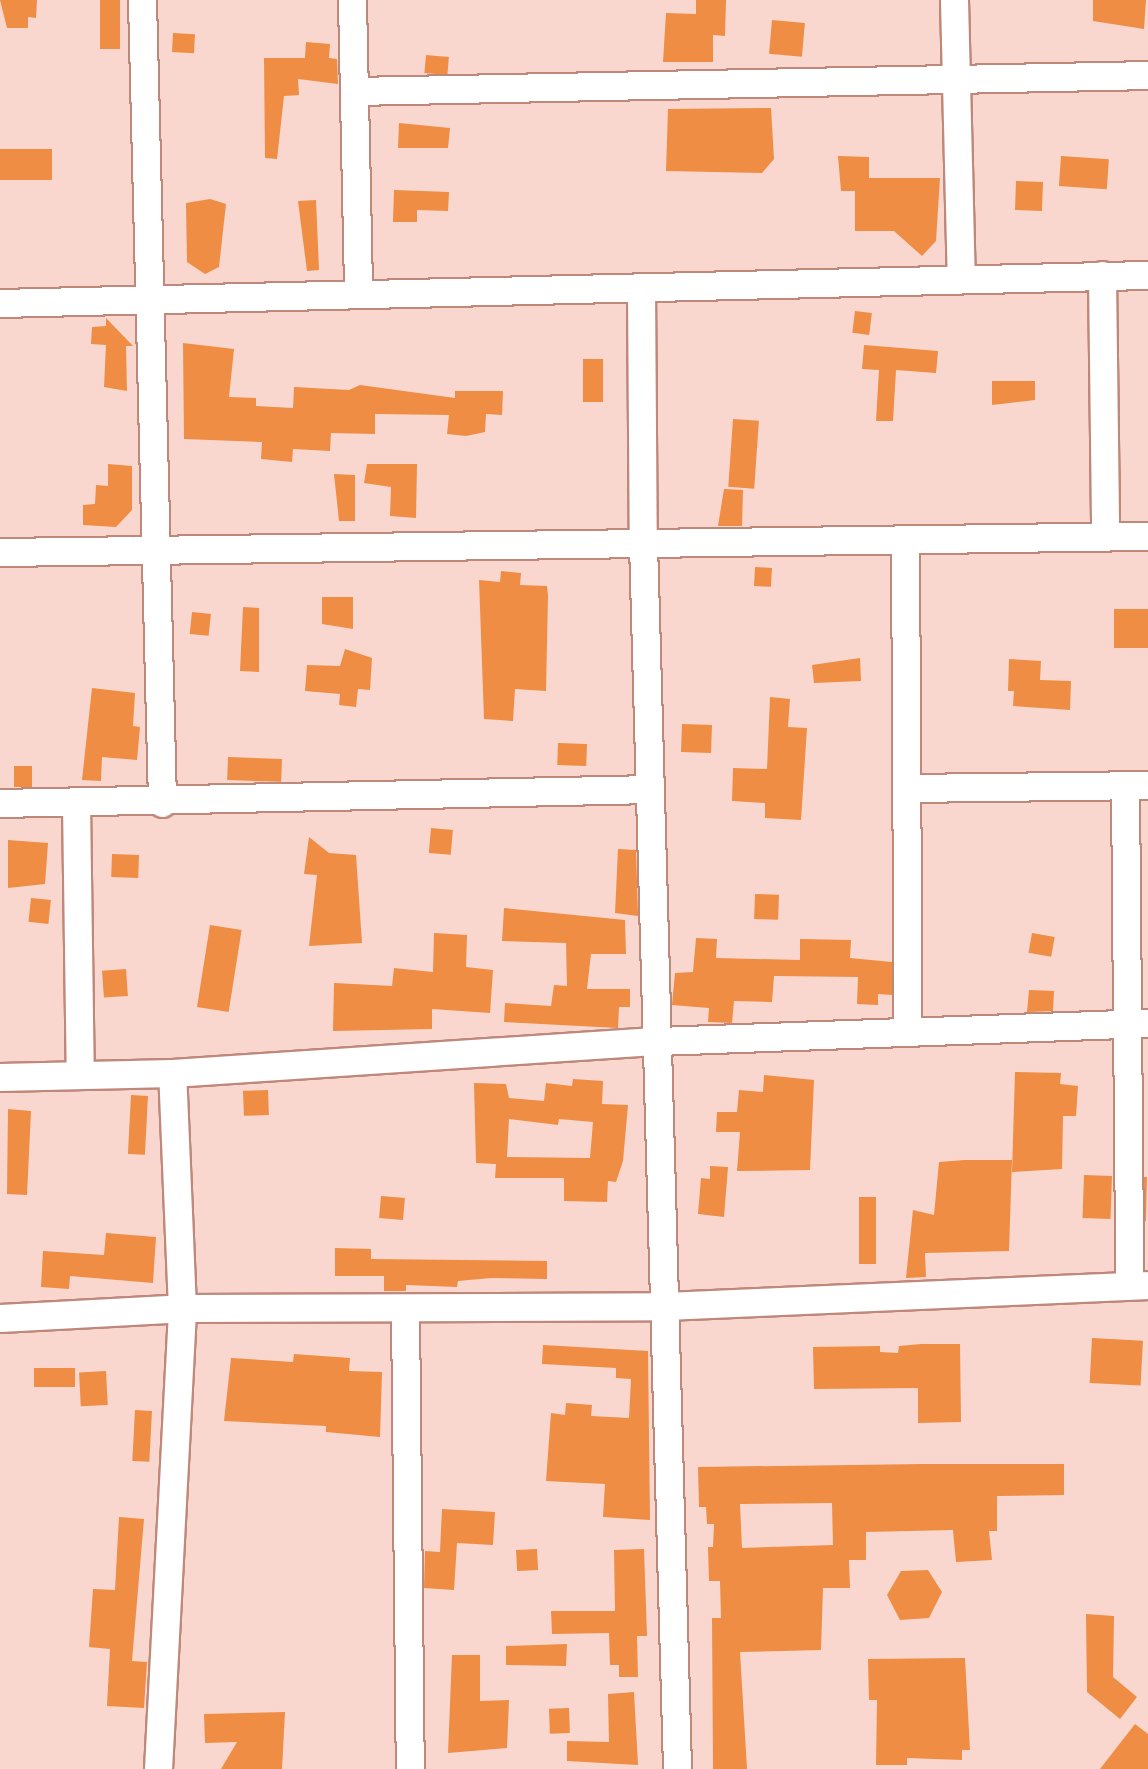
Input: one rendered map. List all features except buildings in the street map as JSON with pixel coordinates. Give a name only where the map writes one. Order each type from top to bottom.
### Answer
[{"type":"street","points":[[142,0],[162,803]]},
{"type":"street","points":[[352,0],[358,294]]},
{"type":"street","points":[[954,0],[961,279]]},
{"type":"street","points":[[354,91],[956,75],[1148,75]]},
{"type":"street","points":[[0,303],[1148,274]]},
{"type":"street","points":[[1102,275],[1105,536]]},
{"type":"street","points":[[641,287],[643,543],[667,1306],[677,1769]]},
{"type":"street","points":[[0,552],[1148,536]]},
{"type":"street","points":[[905,539],[908,1032]]},
{"type":"street","points":[[0,1318],[182,1308],[405,1310],[667,1306],[1138,1285],[1136,785],[906,788]]},
{"type":"street","points":[[0,803],[162,803],[650,789]]},
{"type":"street","points":[[76,803],[80,1074]]},
{"type":"street","points":[[0,1077],[172,1073],[658,1041],[1138,1023]]},
{"type":"street","points":[[158,1769],[182,1308],[172,1073]]},
{"type":"street","points":[[405,1310],[410,1769]]}]
